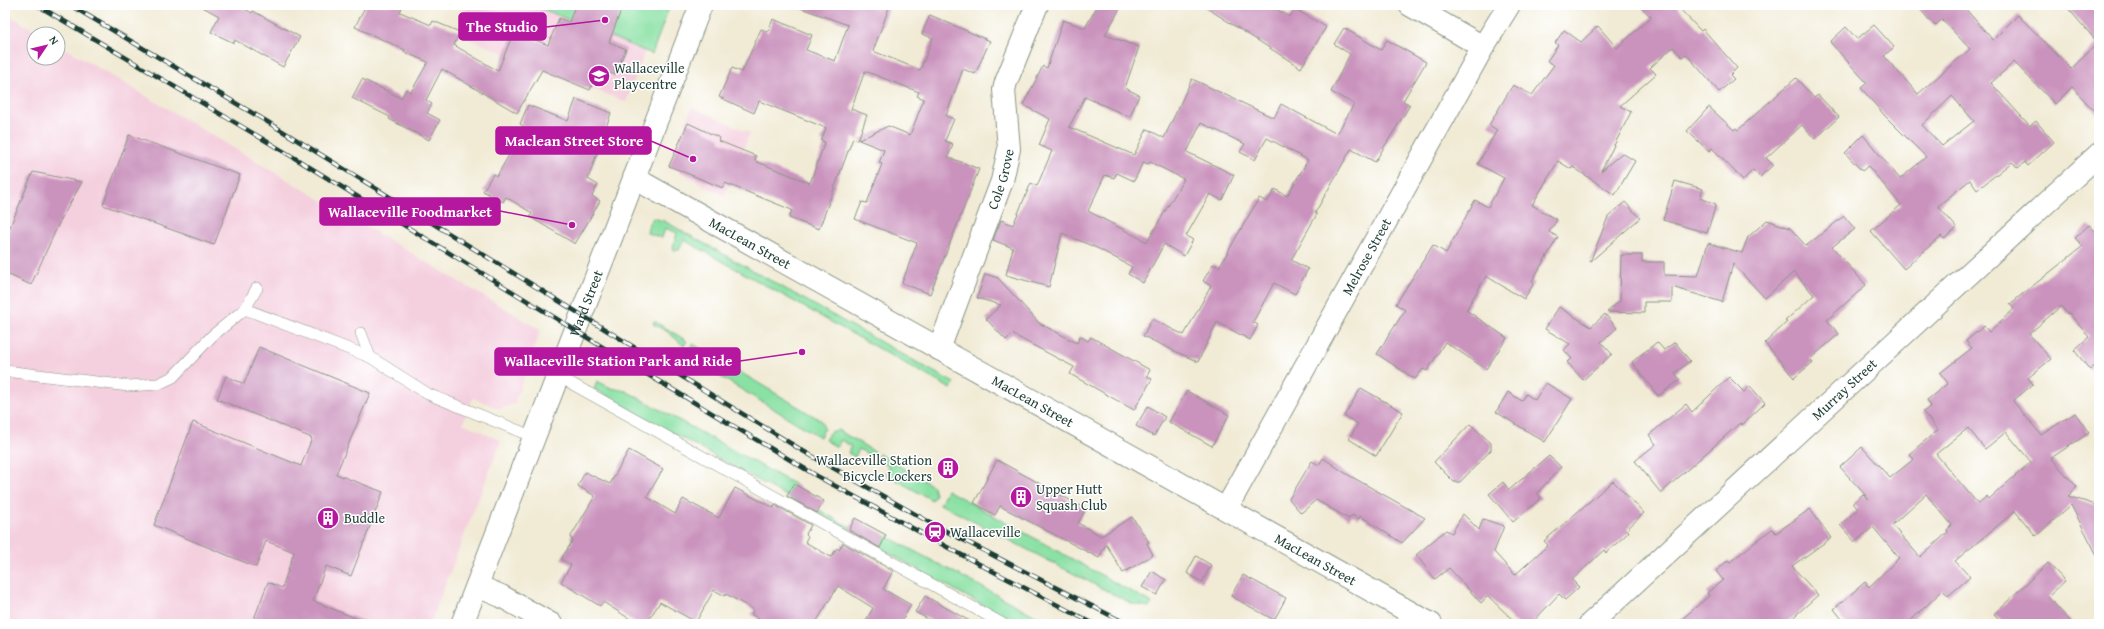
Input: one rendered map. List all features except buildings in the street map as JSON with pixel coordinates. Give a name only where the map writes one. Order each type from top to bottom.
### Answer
[{"type":"street","name":"Ward Street","points":[[462,624],[701,5]]},
{"type":"street","name":"Cole Grove","points":[[940,349],[1002,181],[1009,149],[1004,90],[1037,5]]},
{"type":"street","points":[[1410,5],[1483,47]]},
{"type":"street","name":"Melrose Street","points":[[1226,509],[1483,47],[1509,5]]},
{"type":"street","name":"Murray Street","points":[[1590,624],[2099,154]]},
{"type":"street","name":"MacLean Street","points":[[634,178],[1431,624]]},
{"type":"street","points":[[477,586],[501,596],[551,624]]},
{"type":"lane","points":[[5,371],[129,386],[158,384],[173,377],[212,336],[245,309],[258,288]]},
{"type":"lane","points":[[245,309],[370,357],[428,394],[534,437]]},
{"type":"lane","points":[[361,333],[370,357]]},
{"type":"lane","points":[[558,376],[1003,624]]},
{"type":"shaded area","name":"Wallaceville Playcentre","points":[[468,5],[533,5],[645,51],[626,102],[457,34]]},
{"type":"shaded area","points":[[5,13],[27,26],[26,26],[26,66],[66,66],[66,49],[541,330],[514,404],[500,409],[473,398],[463,423],[501,441],[430,624],[5,624]]},
{"type":"shaded area","points":[[692,107],[750,133],[724,196],[669,166]]},
{"type":"green space","points":[[533,5],[670,5],[652,54]]},
{"type":"green space","points":[[653,218],[664,221],[954,383],[951,389],[684,240],[679,250],[674,250],[673,247],[677,233],[665,228],[662,238],[647,233],[649,223]]},
{"type":"green space","points":[[654,321],[687,341],[684,346],[668,332],[653,324]]},
{"type":"green space","points":[[693,344],[822,421],[824,429],[820,437],[686,356]]},
{"type":"green space","points":[[597,381],[611,388],[626,391],[794,484],[789,493],[881,545],[886,536],[1051,624],[1016,624],[594,389]]},
{"type":"green space","points":[[838,430],[875,452],[873,457],[859,449],[855,457],[848,453],[851,446],[841,440],[837,447],[825,440],[830,432]]},
{"type":"green space","points":[[879,454],[933,486],[935,495],[932,500],[885,474],[889,466],[876,459]]},
{"type":"green space","points":[[947,490],[1152,603],[1149,607],[1133,604],[940,504]]},
{"type":"railway","points":[[37,5],[293,157],[635,367],[817,476],[958,553],[1094,624]]},
{"type":"railway","points":[[70,5],[266,121],[803,451],[938,527],[1127,624]]},
{"type":"place","name":"The Studio","points":[[605,20]]},
{"type":"place","name":"Wallaceville Playcentre","points":[[599,76]]},
{"type":"place","name":"Maclean Street Store","points":[[693,159]]},
{"type":"place","name":"Wallaceville Foodmarket","points":[[572,225]]},
{"type":"place","name":"Wallaceville Station Park and Ride","points":[[802,352]]},
{"type":"place","name":"Wallaceville Station Bicycle Lockers","points":[[948,468]]},
{"type":"place","name":"Upper Hutt Squash Club","points":[[1021,497]]},
{"type":"place","name":"Buddle","points":[[328,518]]},
{"type":"place","name":"Wallaceville","points":[[935,532]]}]
